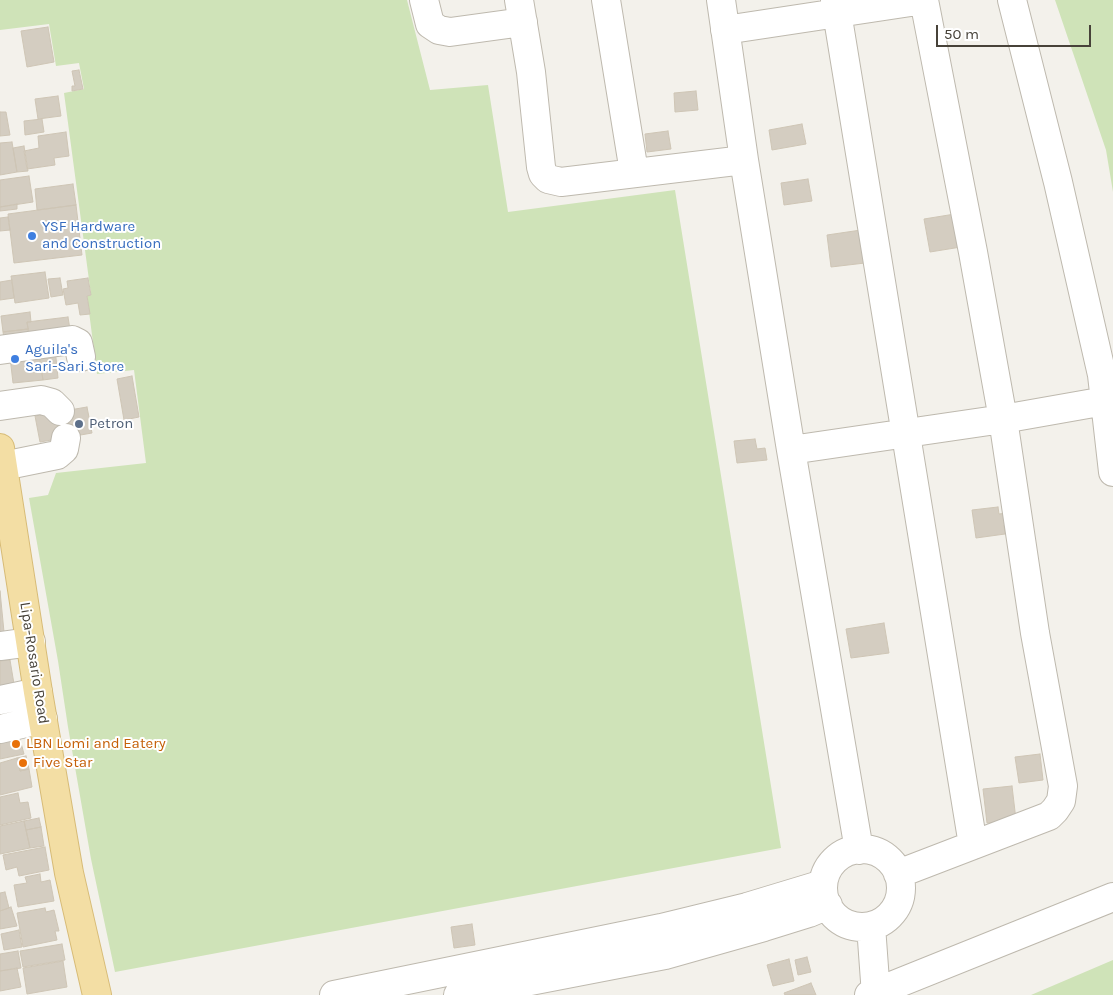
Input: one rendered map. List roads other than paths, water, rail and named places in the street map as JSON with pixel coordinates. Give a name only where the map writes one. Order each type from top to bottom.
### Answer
[{"type":"main road","name":"Lipa-Rosario Road","points":[[1,457],[69,873],[97,995]]},
{"type":"street","points":[[424,0],[430,24],[439,30],[450,32],[521,11],[531,72],[541,167],[543,174],[548,179],[561,182],[744,160]]},
{"type":"street","points":[[606,0],[634,172]]},
{"type":"street","points":[[721,0],[744,160],[791,450],[859,850]]},
{"type":"street","points":[[726,30],[836,7],[924,0],[1003,419],[1036,633],[1063,786],[1060,801],[1049,816],[898,874]]},
{"type":"street","points":[[1012,0],[1058,182],[1102,375],[1113,472]]},
{"type":"street","points":[[836,7],[973,845]]},
{"type":"street","points":[[0,350],[72,340],[78,343],[81,357]]},
{"type":"street","points":[[0,406],[41,400],[52,403],[60,411]]},
{"type":"street","points":[[791,450],[1003,419],[1106,401]]},
{"type":"street","points":[[1,457],[57,454],[64,449],[66,438]]},
{"type":"street","points":[[0,646],[31,642]]},
{"type":"street","points":[[0,700],[38,692]]},
{"type":"street","points":[[0,729],[43,719]]},
{"type":"street","points":[[869,850],[887,858],[894,865],[898,874],[901,896],[897,906],[886,919],[871,926],[861,927],[851,925],[833,914],[826,895],[826,874],[835,861],[849,852],[869,850]]},
{"type":"street","points":[[347,994],[661,928],[747,907],[826,895]]},
{"type":"street","points":[[458,995],[665,955],[809,913],[826,895]]},
{"type":"street","points":[[871,926],[873,994],[1113,897]]},
{"type":"place","name":"YSF Hardware and Construction","points":[[32,236]]},
{"type":"place","name":"Aguila's Sari-Sari Store","points":[[15,359]]},
{"type":"place","name":"Petron","points":[[79,424]]},
{"type":"place","name":"LBN Lomi and Eatery","points":[[16,744]]},
{"type":"place","name":"Five Star","points":[[23,763]]}]
